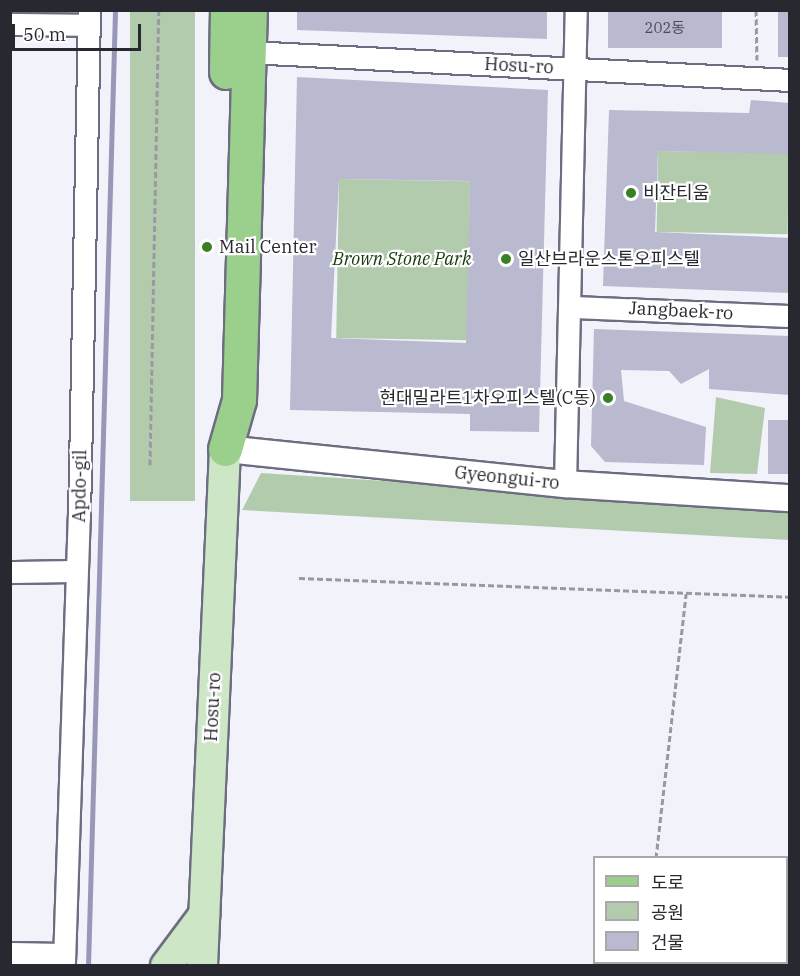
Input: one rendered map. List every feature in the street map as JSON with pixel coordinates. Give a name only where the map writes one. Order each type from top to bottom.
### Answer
[{"type":"main road","name":"Hosu-ro","points":[[201,966],[225,449],[220,397],[227,10]]},
{"type":"main road","name":"Hosu-ro","points":[[225,449],[239,400],[250,10]]},
{"type":"main road","points":[[166,966],[204,915]]},
{"type":"street","points":[[565,484],[572,307],[576,10]]},
{"type":"street","points":[[10,24],[89,18]]},
{"type":"street","name":"Apdo-gil","points":[[10,953],[64,958],[89,18]]},
{"type":"street","name":"Hosu-ro","points":[[249,52],[789,80]]},
{"type":"street","name":"Jangbaek-ro","points":[[572,307],[789,316]]},
{"type":"street","name":"Gyeongui-ro","points":[[225,449],[565,484],[789,498]]},
{"type":"street","points":[[10,572],[76,571]]},
{"type":"path","points":[[150,465],[159,10]]},
{"type":"path","points":[[756,10],[756,65]]},
{"type":"path","points":[[299,578],[789,597]]},
{"type":"path","points":[[656,856],[686,594]]},
{"type":"green space","points":[[130,11],[195,11],[195,501],[130,501]]},
{"type":"green space","points":[[658,151],[789,153],[788,234],[657,232]]},
{"type":"green space","name":"Brown Stone Park","points":[[339,179],[470,181],[467,340],[336,338]]},
{"type":"green space","points":[[716,397],[765,408],[757,474],[710,473]]},
{"type":"green space","points":[[261,473],[789,507],[789,540],[242,510]]},
{"type":"building","points":[[297,10],[547,10],[547,39],[297,30]]},
{"type":"building","points":[[608,10],[722,10],[722,48],[608,48]]},
{"type":"building","points":[[778,10],[790,10],[790,57],[778,57]]},
{"type":"building","name":"일산브라운스톤오피스텔","points":[[297,77],[548,90],[539,432],[470,431],[470,414],[290,410]],"holes":[[[339,179],[470,181],[466,343],[331,338]]]},
{"type":"building","name":"비잔티움","points":[[751,100],[790,103],[790,154],[658,151],[655,232],[790,238],[790,293],[603,286],[609,110],[749,113]]},
{"type":"building","name":"현대밀라트1차오피스텔(C동)","points":[[594,329],[790,336],[790,395],[709,389],[709,369],[681,384],[669,371],[621,370],[624,401],[706,427],[704,465],[605,462],[591,446]]},
{"type":"building","points":[[768,420],[790,420],[790,474],[768,474]]},
{"type":"waterway","points":[[88,966],[115,10]]},
{"type":"place","name":"비잔티움","points":[[631,193]]},
{"type":"place","name":"Mail Center","points":[[207,247]]},
{"type":"place","name":"일산브라운스톤오피스텔","points":[[506,259]]},
{"type":"place","name":"현대밀라트1차오피스텔(C동)","points":[[608,398]]}]
